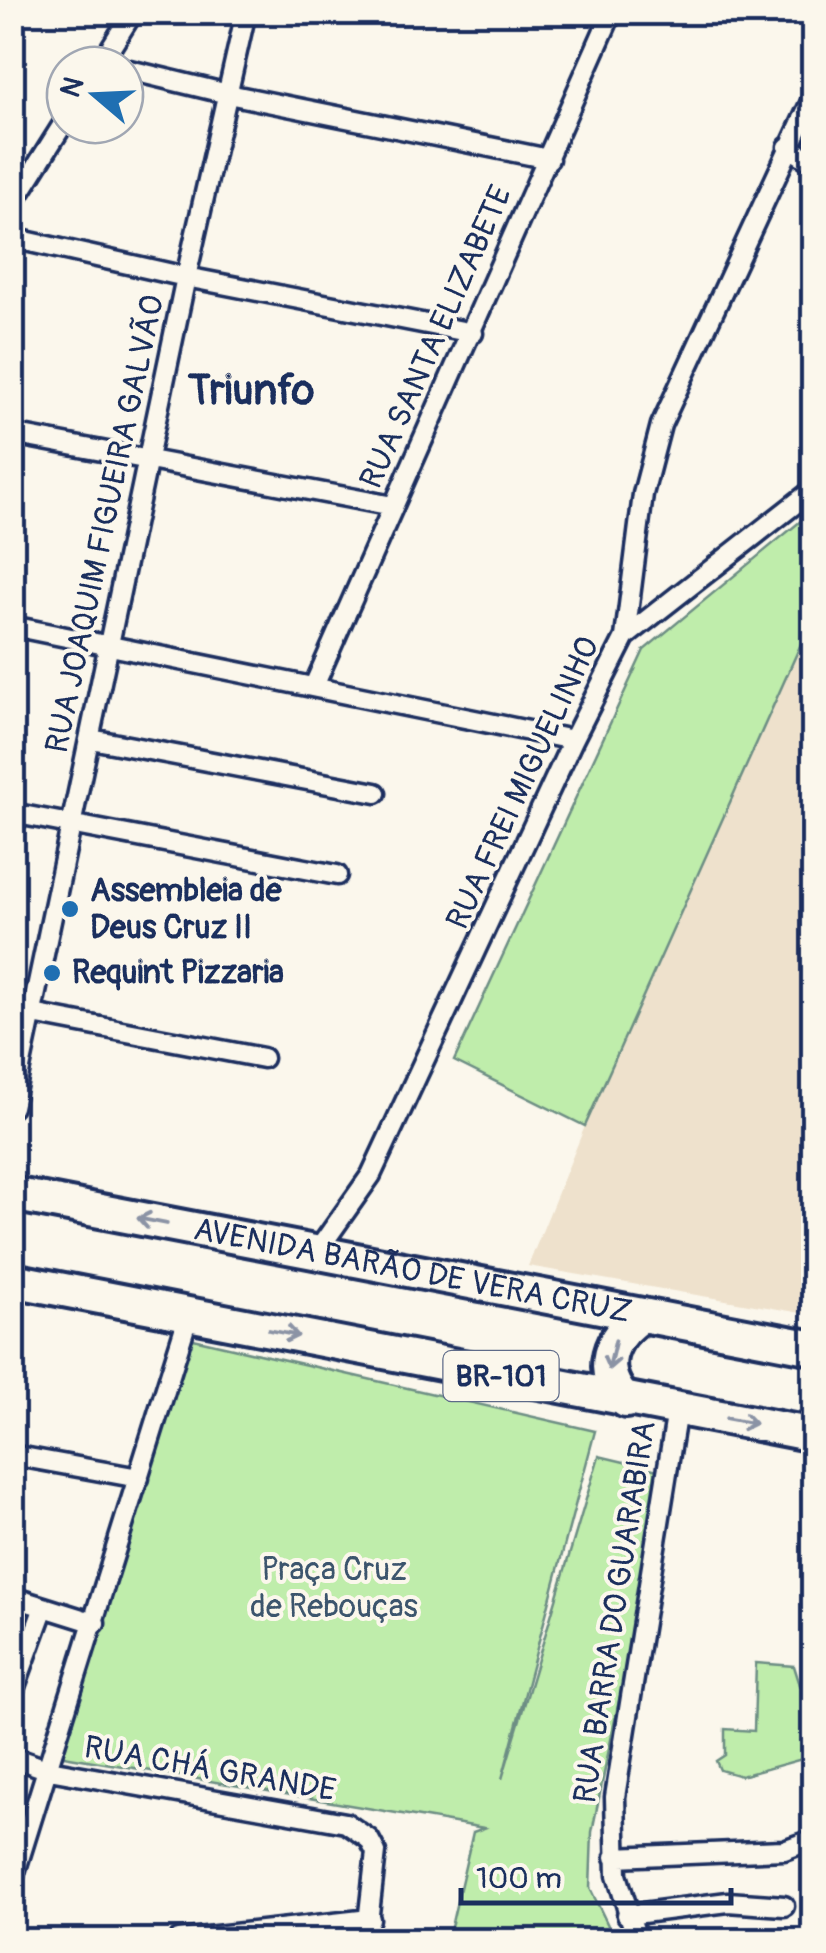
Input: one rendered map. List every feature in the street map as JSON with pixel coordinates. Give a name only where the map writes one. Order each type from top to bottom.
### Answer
[{"type":"highway","name":"AVENIDA BARÃO DE VERA CRUZ","points":[[12,1194],[814,1348]]},
{"type":"highway","name":"BR-101","points":[[12,1280],[814,1434]]},
{"type":"highway","points":[[626,1400],[608,1373],[610,1350],[620,1331],[642,1315]]},
{"type":"street","points":[[114,45],[133,12]]},
{"type":"street","name":"RUA JOAQUIM FIGUEIRA GALVÃO","points":[[12,1107],[186,277],[246,12]]},
{"type":"street","name":"RUA SANTA ELIZABETE","points":[[314,686],[612,12]]},
{"type":"street","points":[[145,75],[548,159]]},
{"type":"street","name":"RUA FREI MIGUELINHO","points":[[316,1252],[371,1175],[573,740],[625,637],[643,494],[661,425],[814,95]]},
{"type":"street","points":[[12,205],[50,145]]},
{"type":"street","points":[[788,147],[814,164]]},
{"type":"street","points":[[12,238],[186,277],[473,333]]},
{"type":"street","points":[[12,434],[392,506]]},
{"type":"street","points":[[625,637],[814,489]]},
{"type":"street","points":[[12,626],[573,740]]},
{"type":"street","points":[[90,740],[376,793]]},
{"type":"street","points":[[12,813],[337,875]]},
{"type":"street","points":[[12,1010],[263,1058]]},
{"type":"street","points":[[12,1882],[188,1314]]},
{"type":"street","name":"RUA BARRA DO GUARABIRA","points":[[637,1940],[627,1914],[615,1857],[615,1796],[676,1410]]},
{"type":"street","points":[[12,1455],[139,1478]]},
{"type":"street","points":[[12,1597],[94,1623]]},
{"type":"street","points":[[12,1694],[44,1607]]},
{"type":"street","name":"RUA CHÁ GRANDE","points":[[12,1756],[48,1770],[224,1804],[335,1820],[370,1839],[376,1852],[370,1919]]},
{"type":"street","points":[[615,1857],[784,1850],[814,1838]]},
{"type":"street","points":[[627,1914],[728,1902],[784,1906]]},
{"type":"street","points":[[180,1940],[234,1938],[370,1919],[366,1940]]},
{"type":"shaded area","points":[[813,614],[813,1315],[528,1266],[585,1126]]},
{"type":"green space","points":[[813,511],[813,617],[585,1126],[454,1061],[644,650]]},
{"type":"green space","name":"Praça Cruz de Rebouças","points":[[189,1338],[595,1431],[502,1779],[599,1456],[666,1472],[592,1832],[590,1888],[615,1940],[448,1940],[473,1832],[484,1828],[58,1755]]},
{"type":"green space","points":[[756,1663],[794,1666],[800,1685],[813,1674],[813,1792],[802,1759],[741,1776],[720,1770],[716,1761],[725,1755],[725,1729],[754,1731]]},
{"type":"place","name":"Assembleia de Deus Cruz II","points":[[70,909]]},
{"type":"place","name":"Requint Pizzaria","points":[[52,973]]},
{"type":"district","name":"Triunfo","points":[[251,391]]}]
